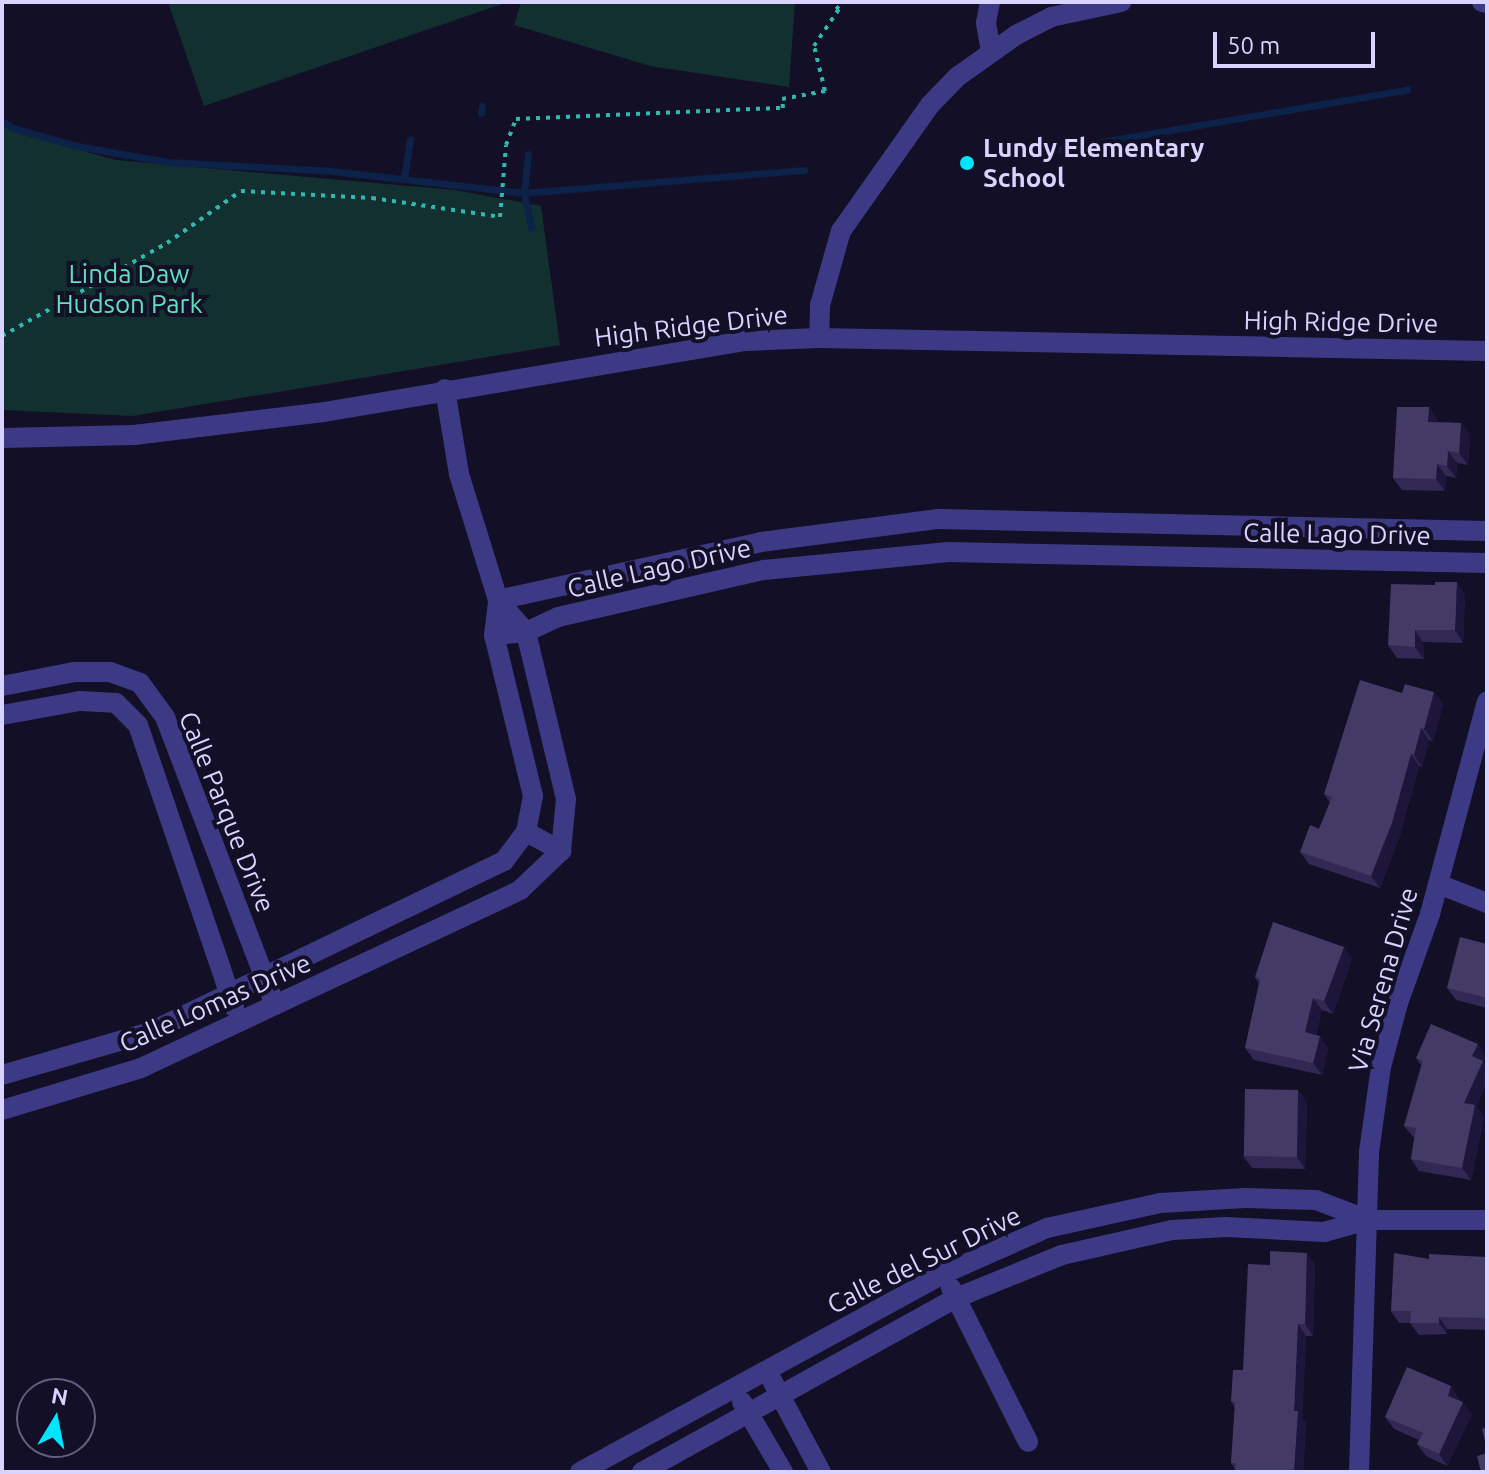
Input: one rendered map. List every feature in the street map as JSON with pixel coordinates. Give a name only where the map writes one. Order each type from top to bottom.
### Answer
[{"type":"street","points":[[990,2],[986,23],[991,50]]},
{"type":"street","points":[[819,338],[820,305],[841,231],[930,105],[991,50],[1051,17],[1121,2]]},
{"type":"street","name":"High Ridge Drive","points":[[2,438],[134,435],[324,412],[445,389],[745,341],[819,338],[1487,351]]},
{"type":"street","points":[[445,389],[459,474],[498,600],[494,635],[533,796],[526,832],[561,851],[566,799],[526,632],[498,600]]},
{"type":"street","name":"Calle Lago Drive","points":[[498,600],[761,542],[939,519],[1483,532]]},
{"type":"street","points":[[1185,557],[1187,524]]},
{"type":"street","points":[[836,532],[839,563]]},
{"type":"street","name":"Calle Lago Drive","points":[[494,635],[526,632],[558,617],[764,570],[948,552],[1487,563]]},
{"type":"street","points":[[2,686],[74,672],[110,672],[125,677],[116,703],[80,701],[2,715]]},
{"type":"street","name":"Calle Parque Drive","points":[[125,677],[140,683],[165,717],[275,1005]]},
{"type":"street","name":"Via Serena Drive","points":[[1359,1472],[1369,1152],[1381,1067],[1438,884],[1487,701]]},
{"type":"street","name":"Calle Parque Drive","points":[[116,703],[138,725],[239,1022]]},
{"type":"street","name":"Calle Lomas Drive","points":[[2,1075],[150,1032],[504,861],[526,832]]},
{"type":"street","name":"Calle Lomas Drive","points":[[2,1110],[141,1068],[520,890],[561,851]]},
{"type":"street","points":[[1438,884],[1487,903]]},
{"type":"street","points":[[427,898],[443,926]]},
{"type":"street","name":"Calle del Sur Drive","points":[[580,1472],[943,1274],[1047,1228],[1160,1203],[1245,1198],[1316,1200],[1368,1220]]},
{"type":"street","name":"Calle del Sur Drive","points":[[642,1472],[956,1298],[1062,1255],[1124,1238],[1172,1230],[1226,1227],[1324,1232],[1368,1220],[1487,1220]]},
{"type":"street","points":[[943,1274],[1028,1442]]},
{"type":"street","points":[[767,1371],[821,1472]]},
{"type":"street","points":[[733,1389],[783,1472]]},
{"type":"path","points":[[2,336],[167,243],[241,191],[372,198],[500,217],[506,145],[516,119],[783,108],[782,99],[825,91],[814,46],[839,9],[831,2]]},
{"type":"green space","points":[[168,2],[505,2],[505,3],[204,106]]},
{"type":"green space","points":[[521,2],[795,2],[789,87],[650,66],[514,25]]},
{"type":"green space","name":"Linda Daw Hudson Park","points":[[2,124],[28,136],[116,160],[455,190],[541,206],[560,345],[133,416],[2,410]]},
{"type":"building","points":[[1397,407],[1429,407],[1428,422],[1461,423],[1459,453],[1448,451],[1447,466],[1437,464],[1436,479],[1393,478]]},
{"type":"building","points":[[1435,582],[1457,582],[1455,630],[1415,630],[1415,647],[1388,645],[1391,584],[1435,585]]},
{"type":"building","points":[[1360,680],[1402,693],[1405,684],[1434,692],[1424,729],[1421,728],[1414,755],[1411,754],[1392,823],[1371,876],[1300,852],[1310,825],[1319,829],[1332,797],[1324,794]]},
{"type":"building","points":[[1273,922],[1344,947],[1324,1001],[1313,998],[1305,1032],[1320,1036],[1313,1063],[1245,1048],[1260,979],[1255,977]]},
{"type":"building","points":[[1460,937],[1487,944],[1487,998],[1447,988]]},
{"type":"building","points":[[1431,1024],[1478,1044],[1472,1056],[1483,1061],[1464,1103],[1475,1105],[1462,1168],[1411,1159],[1416,1128],[1404,1126],[1423,1061],[1416,1058]]},
{"type":"building","points":[[1245,1089],[1298,1090],[1297,1157],[1244,1156]]},
{"type":"building","points":[[1270,1251],[1307,1253],[1305,1324],[1298,1324],[1294,1472],[1235,1472],[1236,1463],[1231,1463],[1235,1402],[1231,1401],[1233,1370],[1243,1370],[1248,1264],[1270,1265]]},
{"type":"building","points":[[1394,1253],[1429,1259],[1429,1254],[1487,1257],[1487,1318],[1439,1317],[1439,1323],[1410,1323],[1411,1311],[1391,1311]]},
{"type":"building","points":[[1407,1367],[1451,1386],[1448,1396],[1463,1402],[1439,1454],[1417,1444],[1423,1433],[1385,1417]]},
{"type":"building","points":[[1487,1427],[1487,1449],[1482,1429]]},
{"type":"building","points":[[1487,1453],[1487,1472],[1481,1472],[1477,1456]]},
{"type":"waterway","points":[[1013,157],[1407,90]]},
{"type":"waterway","points":[[481,113],[482,106]]},
{"type":"waterway","points":[[2,121],[13,128],[77,146],[168,162],[332,171],[524,193],[804,170]]},
{"type":"waterway","points":[[404,179],[410,139]]},
{"type":"waterway","points":[[528,154],[524,193],[531,227]]},
{"type":"place","name":"Lundy Elementary School","points":[[967,163]]}]
